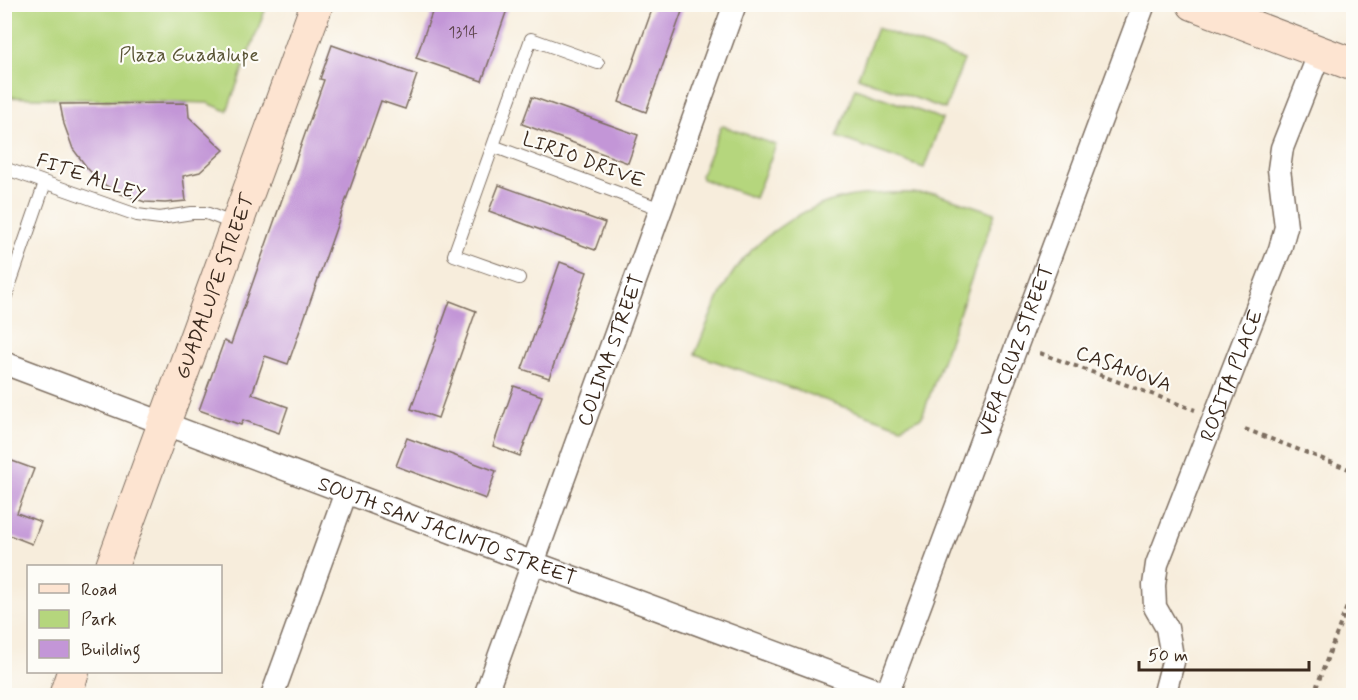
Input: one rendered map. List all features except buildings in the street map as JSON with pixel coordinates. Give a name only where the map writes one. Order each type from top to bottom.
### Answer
[{"type":"main road","name":"GUADALUPE STREET","points":[[113,565],[317,4]]},
{"type":"main road","points":[[1192,4],[1353,64]]},
{"type":"main road","points":[[65,696],[73,673]]},
{"type":"street","name":"COLIMA STREET","points":[[485,696],[735,4]]},
{"type":"street","name":"VERA CRUZ STREET","points":[[888,695],[1144,4]]},
{"type":"street","name":"ROSITA PLACE","points":[[1164,696],[1173,662],[1167,628],[1155,607],[1154,585],[1157,564],[1280,249],[1286,227],[1279,169],[1282,148],[1320,52]]},
{"type":"street","name":"SOUTH SAN JACINTO STREET","points":[[4,363],[888,695]]},
{"type":"street","points":[[272,696],[346,492]]},
{"type":"lane","points":[[519,278],[454,255],[531,39],[598,63]]},
{"type":"lane","name":"LIRIO DRIVE","points":[[493,146],[661,209]]},
{"type":"lane","name":"FITE ALLEY","points":[[4,168],[137,216],[160,218],[206,213],[236,225]]},
{"type":"lane","points":[[4,301],[45,183]]},
{"type":"path","name":"CASANOVA","points":[[1040,354],[1198,412]]},
{"type":"path","points":[[1245,429],[1353,471]]},
{"type":"path","points":[[1313,696],[1353,588]]},
{"type":"green space","name":"Plaza Guadalupe","points":[[5,4],[267,5],[227,111],[208,103],[5,97]]},
{"type":"green space","points":[[877,28],[964,60],[945,109],[858,77]]},
{"type":"green space","points":[[855,88],[942,119],[924,168],[837,137]]},
{"type":"green space","points":[[723,126],[776,145],[755,198],[702,179],[701,175]]},
{"type":"green space","points":[[935,193],[995,213],[922,417],[901,427],[695,354],[727,282],[737,267],[763,239],[795,217],[813,208],[858,195]]}]
